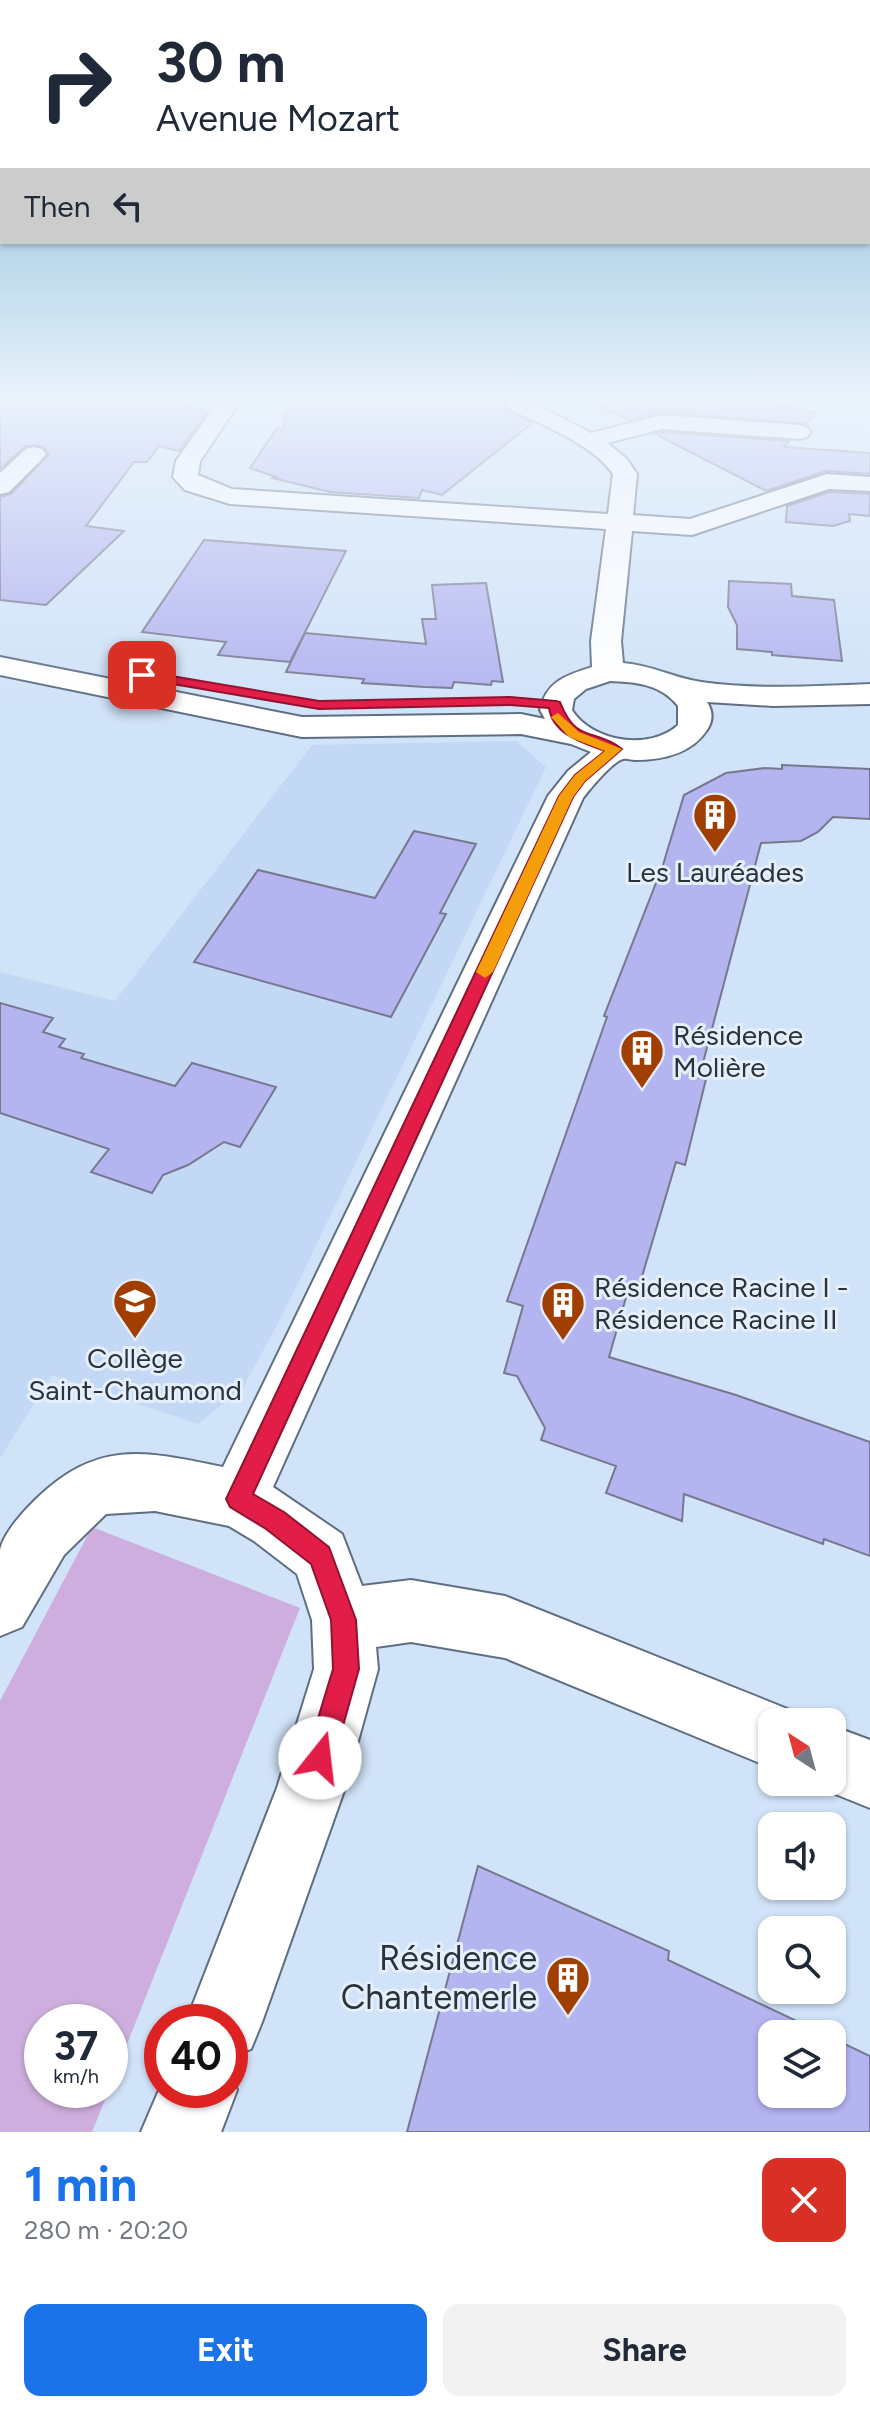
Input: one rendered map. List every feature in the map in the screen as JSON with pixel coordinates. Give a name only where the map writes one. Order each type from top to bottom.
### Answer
[{"type":"street","points":[[331,502],[692,527],[764,502]]},
{"type":"street","points":[[608,672],[606,641],[622,502]]},
{"type":"street","points":[[0,650],[319,705],[510,701],[556,705]]},
{"type":"street","points":[[0,666],[302,727],[521,724],[574,735],[615,749],[661,748],[680,740],[692,730],[698,718],[696,707],[677,687]]},
{"type":"street","points":[[574,735],[557,715],[556,705],[561,693],[572,683],[608,672],[645,674],[677,687],[713,695],[870,694]]},
{"type":"street","points":[[698,718],[870,717]]},
{"type":"street","points":[[238,1499],[566,796],[580,778],[615,749]]},
{"type":"street","points":[[0,1605],[43,1534],[79,1498],[99,1486],[155,1482],[238,1499],[275,1520],[321,1555],[343,1620],[346,1669],[311,1788],[231,2004]]},
{"type":"street","points":[[343,1620],[411,1611],[505,1627],[758,1729]]},
{"type":"street","points":[[846,1765],[870,1774]]},
{"type":"street","points":[[181,2132],[191,2108]]},
{"type":"shaded area","points":[[516,741],[546,767],[285,1310],[243,1388],[198,1424],[52,1375],[0,1458],[0,972],[115,1001],[312,745]]},
{"type":"shaded area","points":[[92,1527],[300,1608],[128,2042],[128,2004],[24,2004],[24,2108],[102,2108],[92,2132],[0,2132],[0,1701]]},
{"type":"building","points":[[0,502],[104,502],[86,526],[124,531],[46,605],[0,600]]},
{"type":"building","points":[[798,502],[870,502],[870,516],[849,514],[850,521],[833,526],[786,522],[787,506]]},
{"type":"building","points":[[204,540],[346,551],[290,662],[218,655],[226,642],[142,632]]},
{"type":"building","points":[[729,581],[791,584],[792,596],[834,600],[842,661],[737,649],[737,625],[728,607]]},
{"type":"building","points":[[486,583],[503,682],[492,681],[491,685],[454,682],[452,688],[425,687],[362,683],[364,679],[286,672],[305,633],[426,644],[422,619],[436,619],[432,585]]},
{"type":"building","points":[[782,765],[870,769],[870,819],[833,817],[818,832],[801,841],[761,843],[699,1078],[706,1079],[685,1165],[676,1162],[638,1290],[629,1287],[609,1357],[736,1395],[870,1442],[870,1556],[824,1539],[823,1544],[684,1494],[682,1521],[606,1493],[616,1466],[541,1440],[545,1428],[517,1376],[504,1373],[523,1306],[507,1301],[607,1017],[604,1016],[663,865],[684,795],[726,773],[782,769]]},
{"type":"building","points":[[414,831],[476,844],[440,913],[446,914],[391,1017],[194,962],[258,870],[375,898]]},
{"type":"building","points":[[0,1003],[53,1018],[43,1032],[65,1039],[59,1047],[84,1054],[81,1058],[175,1086],[192,1063],[276,1087],[240,1147],[224,1142],[188,1165],[163,1175],[152,1193],[91,1172],[109,1149],[0,1113]]},
{"type":"building","name":"Résidence Chantemerle","points":[[478,1866],[669,1951],[668,1960],[794,2020],[758,2020],[758,2108],[846,2108],[846,2045],[870,2056],[870,2132],[407,2132]]},
{"type":"slow traffic","points":[[485,972],[566,796],[580,778],[615,749],[574,735],[558,717]]},
{"type":"place","name":"Les Lauréades","points":[[715,854]]},
{"type":"place","name":"Résidence Molière","points":[[642,1090]]},
{"type":"place","name":"Collège Saint-Chaumond","points":[[135,1340]]},
{"type":"place","name":"Résidence Racine I - Résidence Racine II","points":[[563,1342]]},
{"type":"place","name":"Résidence Chantemerle","points":[[568,2017]]},
{"type":"route","points":[[142,675],[319,705],[510,701],[556,705],[563,725],[574,735],[615,749],[580,778],[566,796],[238,1499],[275,1520],[321,1555],[343,1620],[346,1669],[320,1758]]}]
